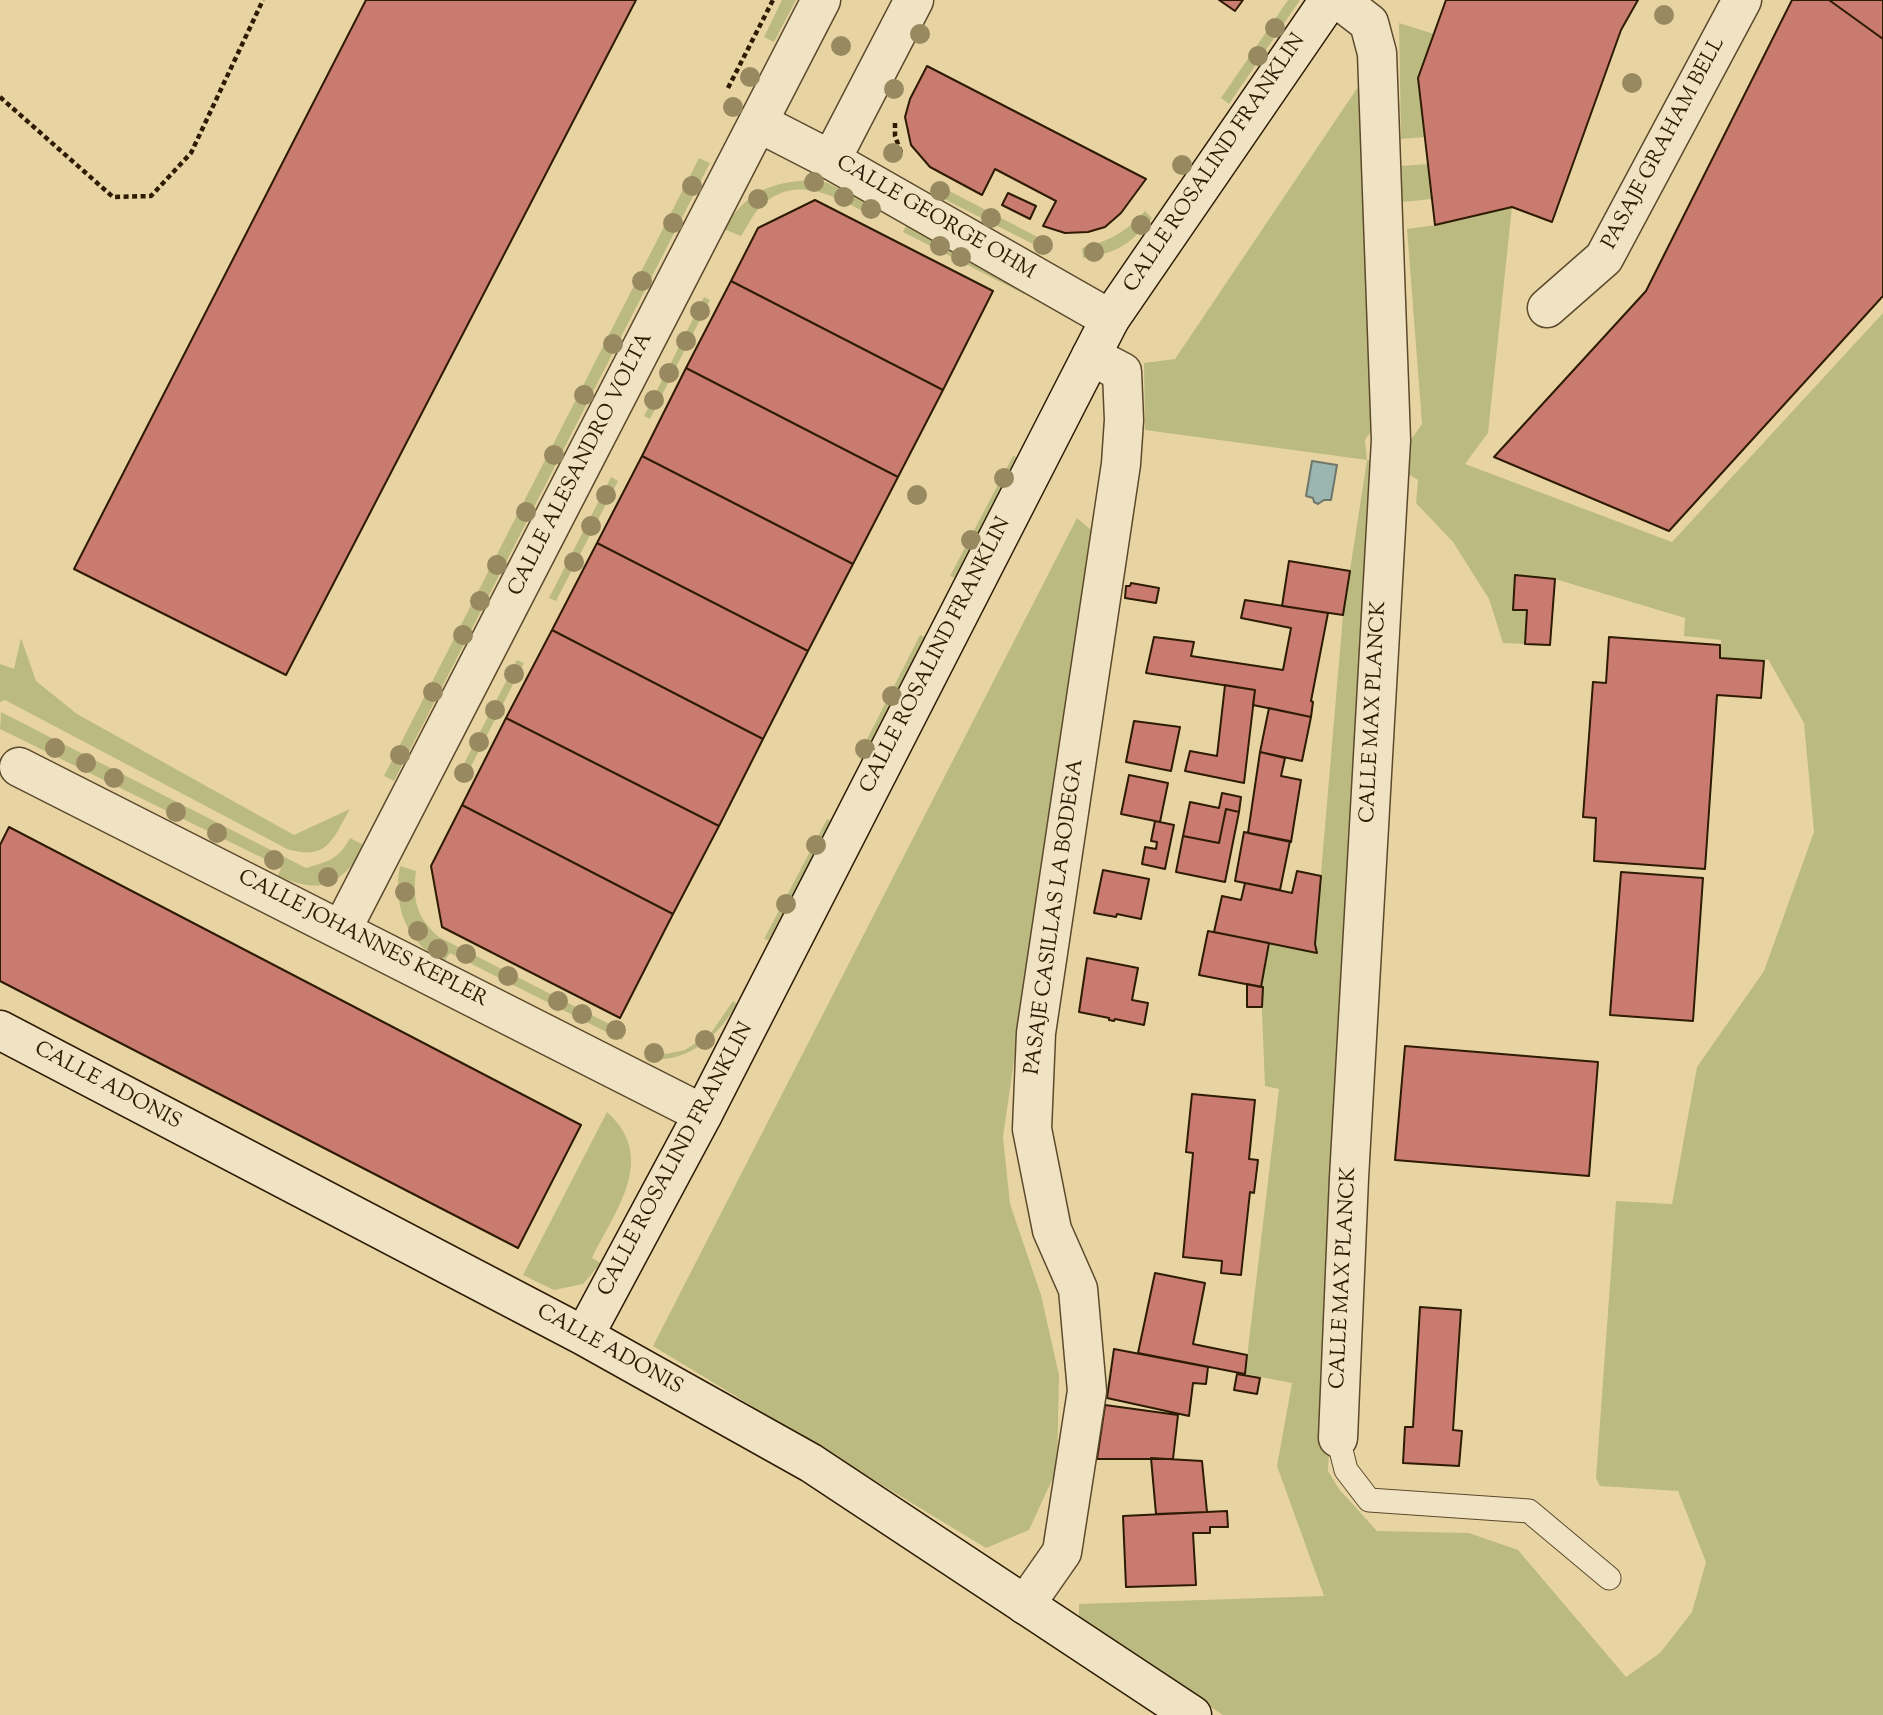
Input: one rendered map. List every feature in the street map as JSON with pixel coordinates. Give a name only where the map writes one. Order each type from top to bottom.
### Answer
[{"type":"street","name":"CALLE ALESANDRO VOLTA","points":[[342,929],[821,0]]},
{"type":"street","points":[[831,160],[914,0]]},
{"type":"street","name":"CALLE ROSALIND FRANKLIN","points":[[584,1336],[703,1114],[1110,319],[1329,0]]},
{"type":"street","name":"CALLE MAX PLANCK","points":[[1338,1438],[1349,1178],[1391,439],[1377,53],[1369,23],[1339,0]]},
{"type":"street","name":"PASAJE GRAHAM BELL","points":[[1546,308],[1604,258],[1742,0]]},
{"type":"street","name":"CALLE GEORGE OHM","points":[[759,123],[831,160],[1110,319]]},
{"type":"street","name":"PASAJE CASILLAS LA BODEGA","points":[[1025,1605],[1062,1552],[1087,1391],[1078,1289],[1052,1230],[1032,1129],[1036,1033],[1121,464],[1124,420],[1122,372],[1091,356]]},
{"type":"street","name":"CALLE JOHANNES KEPLER","points":[[19,767],[703,1114]]},
{"type":"street","name":"CALLE ADONIS","points":[[0,1031],[584,1336],[811,1463],[1192,1715]]},
{"type":"lane","points":[[1338,1438],[1346,1471],[1369,1500],[1529,1511],[1609,1578]]},
{"type":"path","points":[[0,97],[113,197],[152,196],[191,153],[263,0]]},
{"type":"path","points":[[728,88],[773,0]]},
{"type":"path","points":[[895,116],[895,136],[900,153],[905,159]]},
{"type":"green space","points":[[782,0],[796,0],[774,42],[764,37]]},
{"type":"green space","points":[[1288,0],[1300,0],[1229,104],[1221,98]]},
{"type":"green space","points":[[1399,23],[1434,34],[1418,78],[1425,137],[1401,139]]},
{"type":"green space","points":[[1360,84],[1377,423],[1365,440],[1367,460],[1145,430],[1144,363],[1175,359]]},
{"type":"green space","points":[[699,158],[710,163],[394,781],[384,776]]},
{"type":"green space","points":[[1428,164],[1432,199],[1402,202],[1400,166]]},
{"type":"green space","points":[[812,180],[828,183],[881,211],[876,218],[832,196],[803,189],[773,197],[759,208],[741,236],[724,229],[741,206],[760,191],[784,183]]},
{"type":"green space","points":[[936,184],[1051,244],[1047,251],[932,193]]},
{"type":"green space","points":[[1512,207],[1488,433],[1465,464],[1672,542],[1883,313],[1883,1715],[1223,1715],[1079,1619],[1079,1604],[1324,1596],[1277,1466],[1292,1383],[1245,1374],[1279,1089],[1265,1086],[1261,987],[1269,943],[1316,953],[1343,615],[1367,460],[1377,462],[1328,1471],[1339,1489],[1377,1531],[1469,1533],[1518,1550],[1626,1677],[1660,1653],[1692,1612],[1706,1562],[1678,1491],[1600,1486],[1596,1478],[1616,1201],[1672,1204],[1697,1067],[1764,971],[1814,832],[1804,723],[1768,659],[1720,658],[1721,640],[1684,636],[1685,618],[1555,579],[1516,575],[1514,610],[1527,610],[1525,644],[1503,643],[1489,599],[1453,542],[1416,503],[1418,480],[1406,473],[1407,445],[1422,424],[1407,229]]},
{"type":"green space","points":[[1145,211],[1152,218],[1137,235],[1114,250],[1083,258],[1082,248],[1117,235]]},
{"type":"green space","points":[[907,224],[1027,289],[1024,294],[903,232]]},
{"type":"green space","points":[[704,297],[710,300],[650,419],[644,416]]},
{"type":"green space","points":[[1013,456],[1017,457],[955,578],[950,576]]},
{"type":"green space","points":[[611,477],[618,481],[556,601],[549,598]]},
{"type":"green space","points":[[1077,518],[1091,530],[1003,1137],[1010,1204],[1041,1295],[1059,1375],[1057,1469],[1029,1530],[986,1548],[653,1346]]},
{"type":"green space","points":[[920,635],[925,637],[862,760],[858,757]]},
{"type":"green space","points":[[21,638],[36,681],[77,714],[294,835],[350,809],[333,838],[320,850],[301,852],[287,849],[5,700],[0,702],[0,664],[14,669]]},
{"type":"green space","points":[[517,660],[524,663],[463,782],[456,779]]},
{"type":"green space","points":[[1,712],[306,868],[332,859],[350,838],[366,846],[347,870],[329,883],[307,885],[294,882],[278,876],[281,867],[0,729]]},
{"type":"green space","points":[[827,819],[831,821],[769,940],[764,939]]},
{"type":"green space","points":[[400,866],[416,871],[418,908],[426,923],[439,937],[625,1032],[622,1040],[450,953],[444,962],[431,954],[420,945],[405,922],[398,895]]},
{"type":"green space","points":[[733,1001],[737,1004],[720,1028],[699,1046],[674,1057],[645,1059],[651,1046],[666,1054],[685,1050],[711,1033]]},
{"type":"green space","points":[[607,1112],[622,1129],[630,1147],[628,1184],[592,1258],[601,1263],[583,1284],[554,1290],[523,1275]]},
{"type":"water","points":[[1312,461],[1337,465],[1331,500],[1318,504],[1313,498],[1306,496]]},
{"type":"building","points":[[366,0],[636,0],[286,675],[74,569]]},
{"type":"building","points":[[1219,0],[1243,0],[1235,11]]},
{"type":"building","points":[[1446,0],[1638,0],[1621,30],[1552,222],[1512,207],[1435,225],[1418,78]]},
{"type":"building","points":[[1792,0],[1829,0],[1883,39],[1883,296],[1669,531],[1494,457],[1646,291]]},
{"type":"building","points":[[1829,0],[1883,0],[1883,39]]},
{"type":"building","points":[[927,66],[1146,179],[1121,213],[1105,227],[1088,232],[1065,233],[1043,226],[1056,201],[995,169],[982,195],[930,167],[911,145],[905,117],[910,99]]},
{"type":"building","points":[[1008,193],[1036,206],[1030,219],[1002,205]]},
{"type":"building","points":[[815,200],[993,291],[943,390],[731,281],[758,228]]},
{"type":"building","points":[[731,281],[943,390],[898,477],[686,368]]},
{"type":"building","points":[[686,368],[898,477],[853,564],[642,456]]},
{"type":"building","points":[[642,456],[853,564],[808,651],[597,543]]},
{"type":"building","points":[[597,543],[808,651],[763,739],[552,630]]},
{"type":"building","points":[[1289,561],[1350,571],[1343,615],[1282,606]]},
{"type":"building","points":[[1515,575],[1555,579],[1550,645],[1525,644],[1527,610],[1513,610]]},
{"type":"building","points":[[1131,583],[1159,588],[1156,603],[1125,598],[1126,586]]},
{"type":"building","points":[[1245,600],[1328,613],[1311,701],[1311,717],[1253,705],[1255,690],[1146,673],[1154,637],[1194,642],[1191,656],[1283,670],[1291,628],[1241,618]]},
{"type":"building","points":[[552,630],[763,739],[719,826],[506,718]]},
{"type":"building","points":[[1609,637],[1720,645],[1720,658],[1764,661],[1761,698],[1717,695],[1705,869],[1594,861],[1596,818],[1583,817],[1593,682],[1606,683]]},
{"type":"building","points":[[1225,685],[1255,690],[1244,783],[1185,771],[1190,751],[1217,756]]},
{"type":"building","points":[[1269,708],[1311,717],[1302,761],[1260,752]]},
{"type":"building","points":[[506,718],[719,826],[673,914],[462,805]]},
{"type":"building","points":[[1134,721],[1180,727],[1171,771],[1126,762]]},
{"type":"building","points":[[1260,752],[1285,758],[1281,776],[1301,780],[1291,842],[1248,833]]},
{"type":"building","points":[[1129,775],[1168,783],[1160,822],[1121,814]]},
{"type":"building","points":[[1222,793],[1241,797],[1239,812],[1226,809],[1219,843],[1183,836],[1190,802],[1219,808]]},
{"type":"building","points":[[462,805],[673,914],[620,1018],[442,927],[431,866]]},
{"type":"building","points":[[1226,809],[1239,812],[1225,882],[1176,872],[1183,836],[1219,843]]},
{"type":"building","points":[[1155,821],[1174,825],[1165,869],[1142,864],[1145,847],[1156,849],[1157,842],[1151,841]]},
{"type":"building","points":[[9,827],[581,1125],[518,1248],[0,981],[0,845]]},
{"type":"building","points":[[1244,832],[1290,841],[1280,890],[1235,881]]},
{"type":"building","points":[[1103,870],[1149,879],[1141,919],[1094,913]]},
{"type":"building","points":[[1297,871],[1321,876],[1315,944],[1317,953],[1214,932],[1222,896],[1241,900],[1245,883],[1292,893]]},
{"type":"building","points":[[1621,872],[1703,878],[1693,1021],[1610,1015]]},
{"type":"building","points":[[1208,931],[1269,943],[1261,987],[1199,975]]},
{"type":"building","points":[[1087,958],[1138,968],[1132,1000],[1148,1003],[1144,1025],[1079,1012]]},
{"type":"building","points":[[1247,984],[1263,987],[1262,1007],[1247,1007]]},
{"type":"building","points":[[1405,1046],[1598,1062],[1589,1176],[1395,1160]]},
{"type":"building","points":[[1192,1094],[1255,1100],[1249,1159],[1258,1160],[1254,1193],[1250,1192],[1241,1275],[1221,1273],[1222,1261],[1183,1257],[1193,1153],[1186,1152]]},
{"type":"building","points":[[1155,1273],[1205,1283],[1193,1344],[1247,1355],[1245,1374],[1138,1353]]},
{"type":"building","points":[[1420,1307],[1461,1310],[1453,1430],[1462,1431],[1459,1466],[1403,1463],[1405,1427],[1413,1427]]},
{"type":"building","points":[[1114,1349],[1208,1367],[1206,1384],[1193,1383],[1189,1416],[1107,1398]]},
{"type":"building","points":[[1237,1374],[1260,1378],[1257,1394],[1234,1390]]},
{"type":"building","points":[[1105,1405],[1178,1415],[1173,1459],[1097,1459]]},
{"type":"building","points":[[1151,1458],[1202,1461],[1207,1512],[1156,1514]]},
{"type":"building","points":[[1227,1511],[1228,1527],[1210,1527],[1210,1533],[1193,1533],[1196,1585],[1126,1587],[1123,1516]]}]
